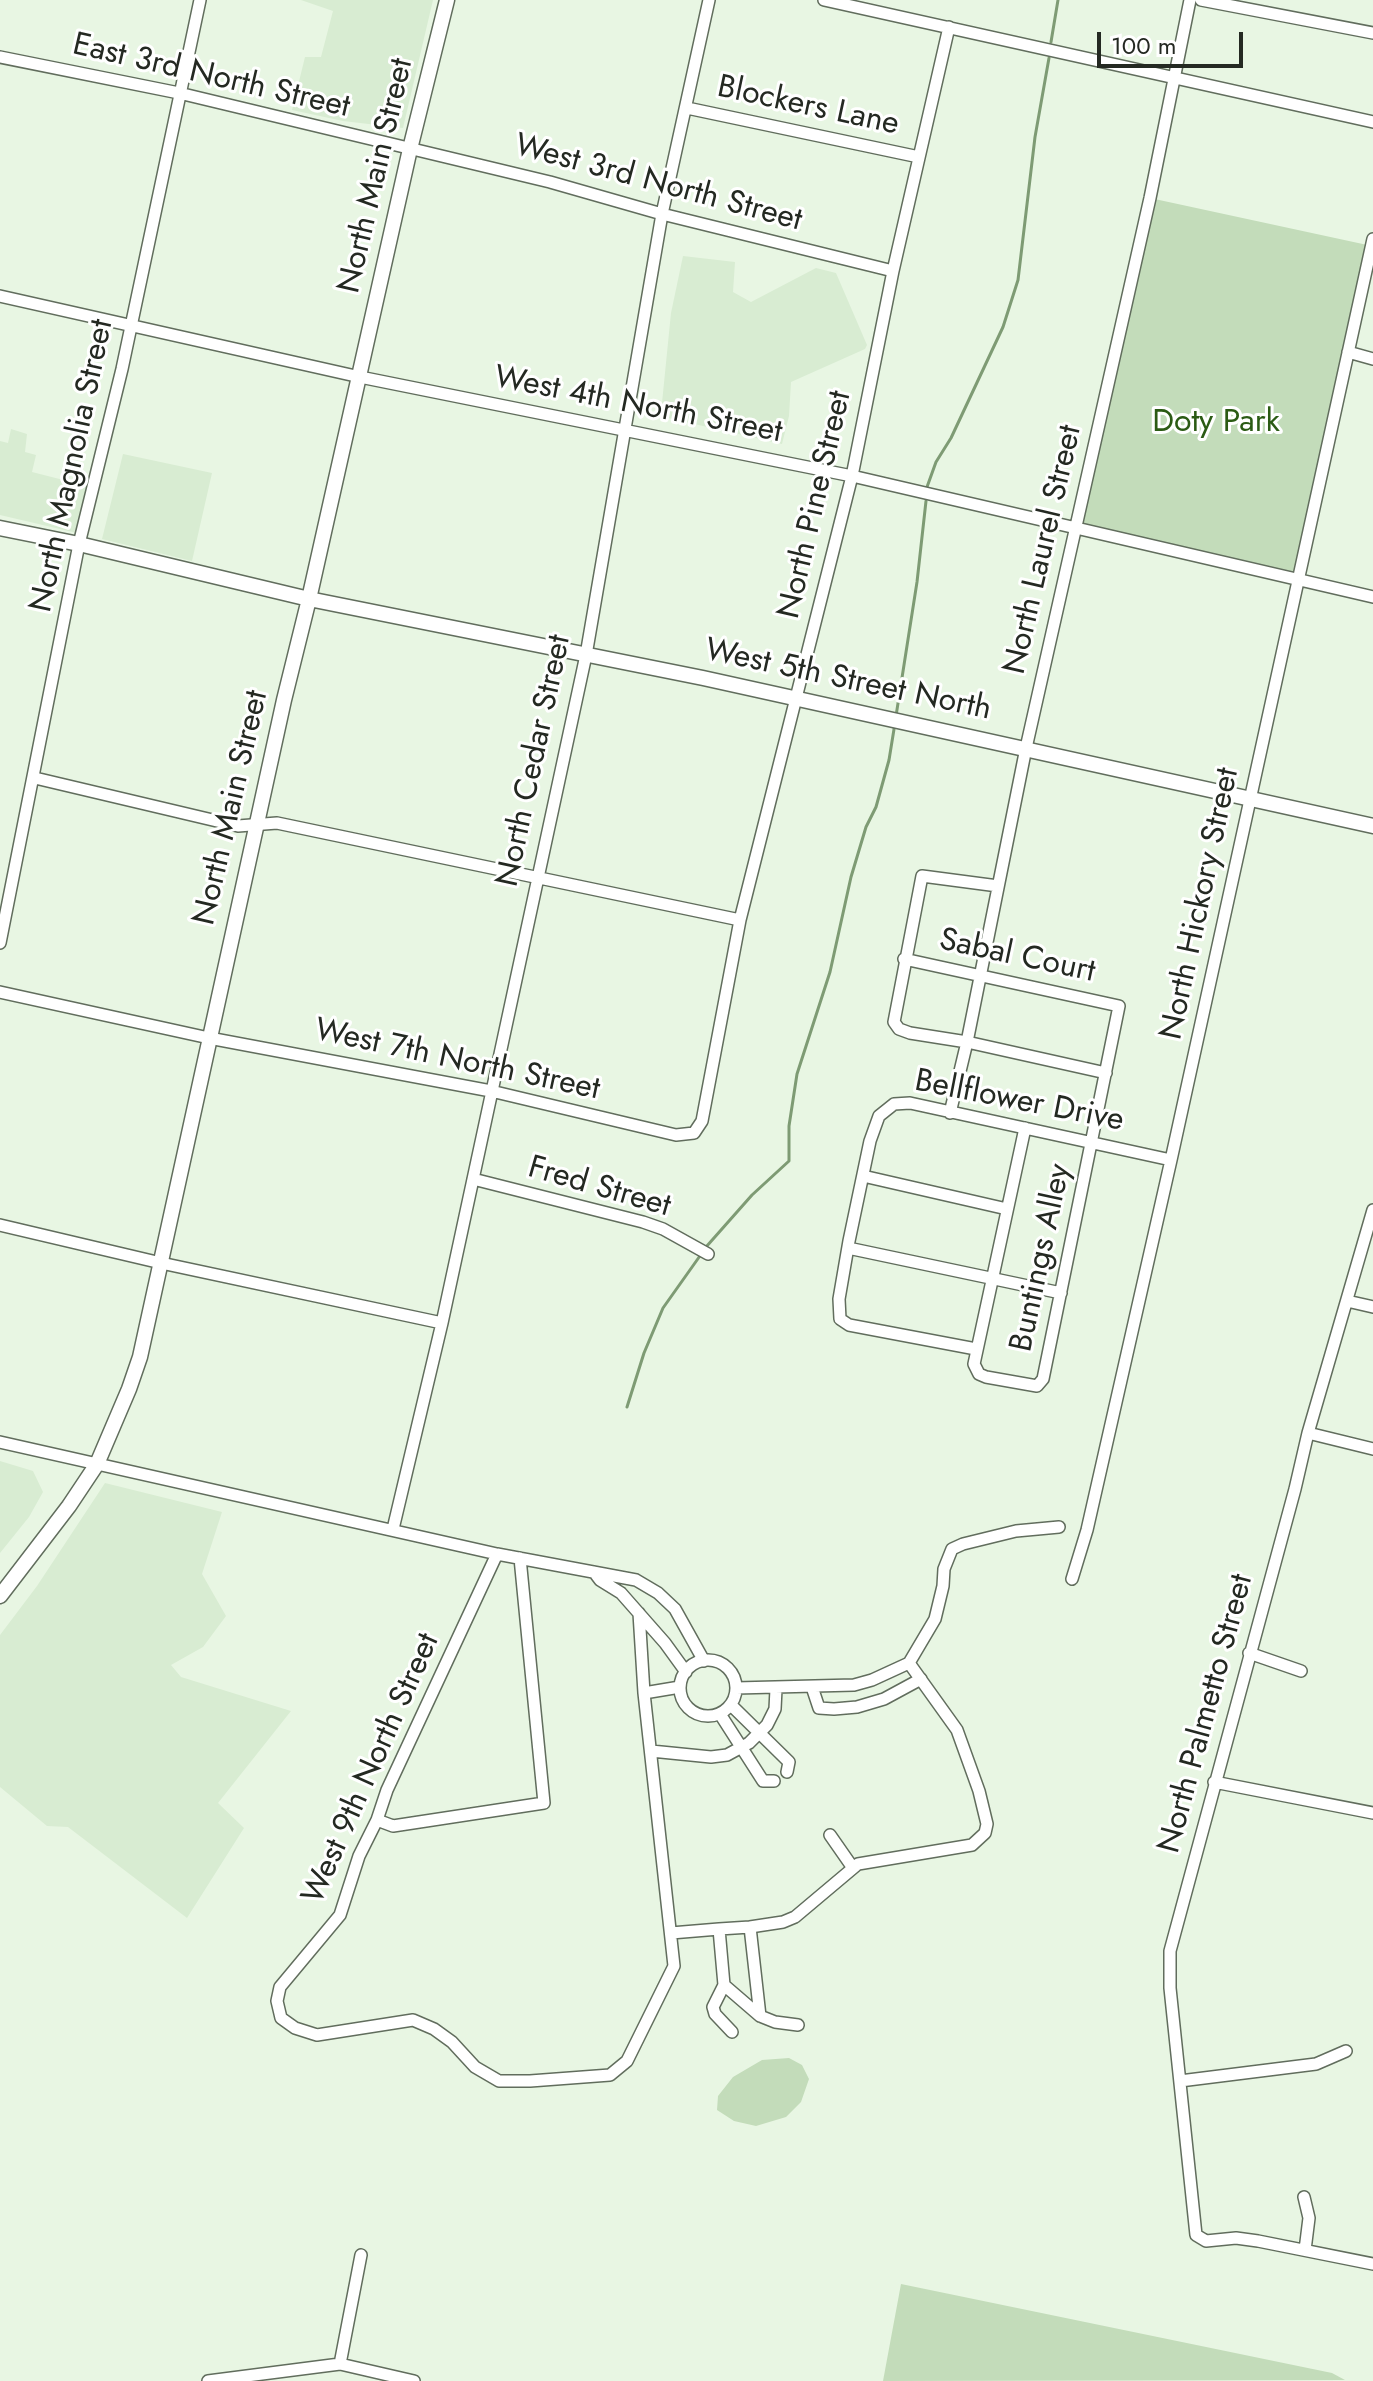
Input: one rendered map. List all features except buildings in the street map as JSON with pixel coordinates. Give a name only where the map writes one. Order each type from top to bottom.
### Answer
[{"type":"main road","name":"North Main Street","points":[[0,1596],[97,1464],[140,1357],[256,826],[410,149],[447,0]]},
{"type":"main road","name":"West 5th Street North","points":[[0,528],[309,599],[635,663],[1373,826]]},
{"type":"street","name":"North Magnolia Street","points":[[0,943],[79,544],[87,522],[200,0]]},
{"type":"street","name":"North Cedar Street","points":[[393,1529],[442,1323],[586,655],[662,214],[709,0]]},
{"type":"street","points":[[824,0],[1373,122]]},
{"type":"street","name":"North Laurel Street","points":[[950,1113],[1026,748],[1150,198],[1190,0]]},
{"type":"street","points":[[1201,0],[1373,33]]},
{"type":"street","name":"North Pine Street","points":[[694,1133],[702,1121],[740,920],[852,476],[893,271],[949,27]]},
{"type":"street","name":"East 3rd North Street","points":[[0,57],[179,93],[410,149]]},
{"type":"street","name":"Blockers Lane","points":[[687,108],[919,157]]},
{"type":"street","name":"West 3rd North Street","points":[[410,149],[893,271]]},
{"type":"street","name":"North Hickory Street","points":[[1072,1579],[1087,1530],[1171,1160],[1373,239]]},
{"type":"street","name":"West 4th North Street","points":[[0,296],[360,377],[852,476],[1373,597]]},
{"type":"street","points":[[1348,352],[1373,359]]},
{"type":"street","points":[[35,778],[238,826],[277,823],[740,920]]},
{"type":"street","points":[[998,886],[922,876],[894,1022],[899,1029],[1106,1073]]},
{"type":"street","name":"Sabal Court","points":[[904,959],[1119,1006]]},
{"type":"street","name":"West 7th North Street","points":[[0,992],[209,1038],[491,1091],[676,1135],[694,1133]]},
{"type":"street","name":"Buntings Alley","points":[[976,1349],[974,1364],[979,1374],[1037,1386],[1043,1379],[1119,1006]]},
{"type":"street","name":"Bellflower Drive","points":[[976,1349],[843,1322],[838,1312],[870,1141],[879,1116],[894,1104],[910,1103],[1171,1160]]},
{"type":"street","points":[[976,1349],[1025,1128]]},
{"type":"street","points":[[863,1176],[1007,1209]]},
{"type":"street","name":"Fred Street","points":[[473,1179],[653,1226],[708,1254]]},
{"type":"street","name":"North Palmetto Street","points":[[1305,2250],[1246,2239],[1200,2239],[1194,2229],[1170,1988],[1170,1951],[1308,1433],[1373,1210]]},
{"type":"street","points":[[0,1225],[442,1323]]},
{"type":"street","points":[[848,1248],[1061,1293]]},
{"type":"street","points":[[1347,1301],[1373,1307]]},
{"type":"street","points":[[1308,1433],[1373,1449]]},
{"type":"street","points":[[0,1442],[497,1554],[629,1579],[658,1593],[675,1609],[704,1661]]},
{"type":"street","points":[[736,1688],[854,1685],[909,1663],[935,1619],[944,1569],[952,1549],[1016,1531],[1059,1527]]},
{"type":"street","name":"West 9th North Street","points":[[497,1554],[387,1790],[377,1820],[359,1856],[340,1915],[280,1987],[277,2001],[281,2018],[295,2028],[317,2035],[413,2020],[434,2029],[452,2042],[475,2067],[499,2081],[610,2075],[631,2054],[674,1966],[644,1693],[639,1613]]},
{"type":"street","points":[[377,1820],[393,1826],[544,1803],[520,1558]]},
{"type":"street","points":[[594,1572],[600,1580],[621,1593],[686,1672]]},
{"type":"street","points":[[621,1593],[629,1579]]},
{"type":"street","points":[[1249,1653],[1301,1671]]},
{"type":"street","points":[[704,1661],[719,1662],[727,1667],[733,1674],[736,1688],[731,1705],[720,1714],[711,1716],[694,1712],[682,1698],[680,1687],[692,1665],[704,1661]]},
{"type":"street","points":[[671,1933],[783,1922],[795,1917],[858,1864],[972,1845],[985,1833],[987,1824],[979,1791],[957,1730],[909,1663]]},
{"type":"street","points":[[812,1687],[819,1708],[834,1709],[857,1707],[884,1699],[921,1679]]},
{"type":"street","points":[[644,1693],[680,1687]]},
{"type":"street","points":[[651,1751],[711,1757],[727,1755],[761,1733],[775,1709],[776,1689]]},
{"type":"street","points":[[731,1705],[789,1762],[787,1772]]},
{"type":"street","points":[[720,1714],[763,1781],[774,1781]]},
{"type":"street","points":[[1214,1782],[1373,1813]]},
{"type":"street","points":[[830,1835],[853,1868]]},
{"type":"street","points":[[750,1927],[760,2016]]},
{"type":"street","points":[[719,1929],[724,1985],[713,2007],[715,2014],[732,2032]]},
{"type":"street","points":[[724,1985],[760,2016],[798,2025]]},
{"type":"street","points":[[1180,2081],[1316,2064],[1346,2051]]},
{"type":"street","points":[[1304,2197],[1309,2218],[1305,2250],[1373,2264]]},
{"type":"street","points":[[340,2364],[361,2255]]},
{"type":"street","points":[[208,2381],[340,2364],[414,2381]]},
{"type":"shaded area","points":[[301,0],[433,0],[403,128],[343,121],[292,110],[305,57],[321,57],[333,11]]},
{"type":"shaded area","points":[[683,256],[735,262],[733,292],[751,302],[816,268],[836,273],[867,345],[865,349],[791,382],[789,416],[782,444],[668,418],[662,403],[671,313]]},
{"type":"shaded area","points":[[11,429],[27,434],[25,452],[36,455],[32,472],[87,486],[77,533],[0,515],[0,441],[8,443]]},
{"type":"shaded area","points":[[123,454],[212,473],[192,561],[102,539]]},
{"type":"shaded area","points":[[0,1461],[33,1471],[43,1492],[29,1517],[0,1553]]},
{"type":"shaded area","points":[[105,1483],[222,1512],[202,1574],[226,1616],[203,1647],[171,1665],[181,1677],[291,1711],[218,1803],[244,1828],[187,1918],[68,1827],[47,1826],[0,1787],[0,1635],[37,1586]]},
{"type":"green space","name":"Doty Park","points":[[1150,198],[1372,246],[1299,579],[1075,529]]},
{"type":"green space","points":[[789,2058],[802,2065],[809,2079],[801,2102],[786,2117],[756,2126],[734,2121],[717,2110],[718,2096],[733,2077],[762,2060]]},
{"type":"green space","points":[[901,2284],[1332,2373],[1345,2380],[883,2381]]},
{"type":"waterway","points":[[1051,42],[1058,0]]},
{"type":"waterway","points":[[927,487],[936,462],[951,438],[1003,327],[1018,280],[1035,137],[1049,58]]},
{"type":"waterway","points":[[896,716],[926,501]]},
{"type":"waterway","points":[[706,1247],[752,1195],[789,1161],[789,1126],[797,1074],[830,972],[851,877],[866,827],[876,807],[895,723]]},
{"type":"waterway","points":[[627,1407],[644,1353],[663,1308],[702,1253]]}]
